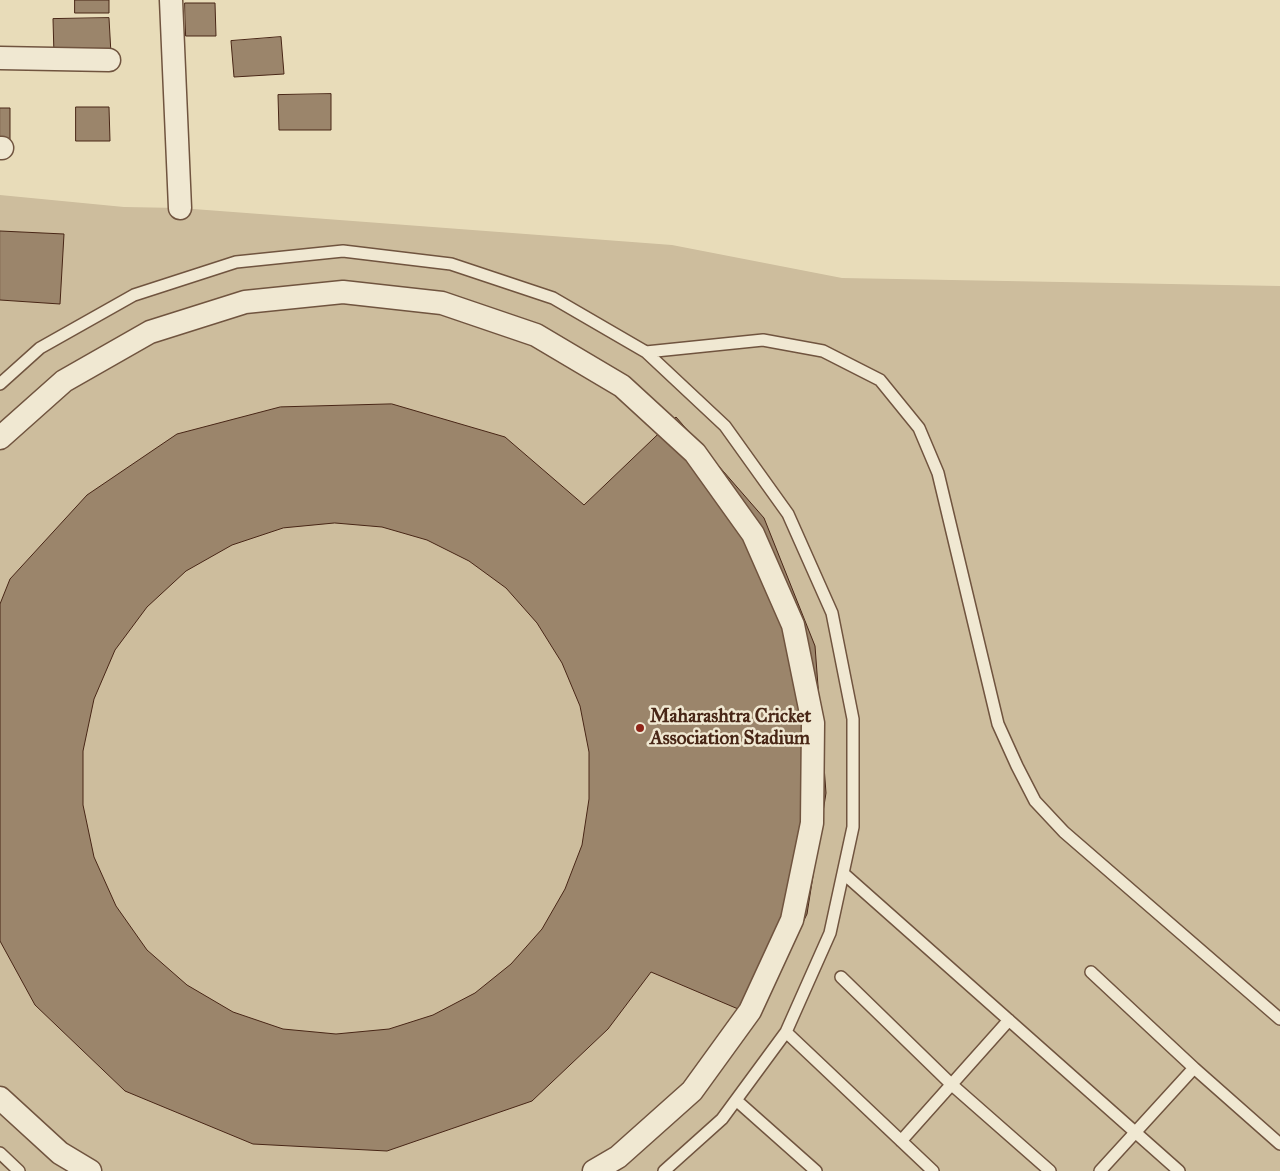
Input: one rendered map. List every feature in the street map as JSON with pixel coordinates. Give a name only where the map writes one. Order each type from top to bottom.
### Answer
[{"type":"street","points":[[171,0],[180,208]]},
{"type":"street","points":[[0,58],[109,60]]},
{"type":"street","points":[[0,438],[64,381],[150,332],[245,302],[343,292],[442,303],[536,335],[622,386],[695,453],[753,534],[793,625],[813,723],[812,822],[792,920],[750,1011],[692,1091],[618,1157],[594,1171]]},
{"type":"street","points":[[0,1098],[60,1153],[90,1171]]},
{"type":"lane","points":[[0,384],[40,348],[134,295],[236,262],[343,251],[451,264],[553,298],[646,352],[725,426],[788,514],[832,613],[853,719],[853,827],[830,933],[786,1032],[722,1119],[664,1171]]},
{"type":"lane","points":[[646,352],[763,340],[823,350],[880,380],[919,428],[938,473],[998,724],[1017,766],[1036,801],[1064,832],[1280,1019]]},
{"type":"lane","points":[[843,873],[1179,1171]]},
{"type":"lane","points":[[1091,972],[1194,1068],[1280,1144]]},
{"type":"lane","points":[[841,978],[952,1084],[1050,1171]]},
{"type":"lane","points":[[901,1141],[1009,1020]]},
{"type":"lane","points":[[786,1032],[932,1171]]},
{"type":"lane","points":[[1100,1171],[1194,1068]]},
{"type":"lane","points":[[736,1100],[816,1171]]},
{"type":"lane","points":[[0,1153],[20,1171]]},
{"type":"shaded area","name":"Maharashtra Cricket Association Stadium","points":[[0,195],[124,207],[180,208],[672,245],[842,278],[1280,286],[1280,1171],[0,1171]]},
{"type":"building","points":[[75,0],[109,0],[109,13],[75,13]]},
{"type":"building","points":[[185,3],[215,3],[216,36],[186,36]]},
{"type":"building","points":[[109,18],[111,54],[54,55],[53,19]]},
{"type":"building","points":[[281,37],[284,74],[234,77],[231,41]]},
{"type":"building","points":[[331,94],[331,130],[279,130],[278,95]]},
{"type":"building","points":[[76,107],[109,107],[110,141],[76,141]]},
{"type":"building","points":[[0,108],[10,108],[10,143],[0,143]]},
{"type":"building","points":[[0,231],[64,234],[60,304],[0,300]]},
{"type":"building","points":[[392,404],[505,437],[584,505],[676,417],[764,518],[815,646],[826,793],[807,914],[757,1017],[651,972],[608,1029],[532,1101],[387,1151],[253,1144],[125,1091],[35,1005],[0,941],[0,604],[10,579],[87,495],[177,434],[280,407]],"holes":[[[335,523],[382,527],[427,540],[469,561],[506,588],[537,623],[562,663],[580,706],[589,752],[589,799],[582,845],[565,889],[542,929],[511,964],[475,993],[433,1015],[389,1029],[336,1034],[283,1029],[233,1012],[187,985],[147,950],[116,906],[94,857],[83,805],[83,751],[94,699],[115,650],[147,607],[186,571],[232,545],[283,528]]]},
{"type":"place","name":"Maharashtra Cricket Association Stadium","points":[[640,728]]}]
